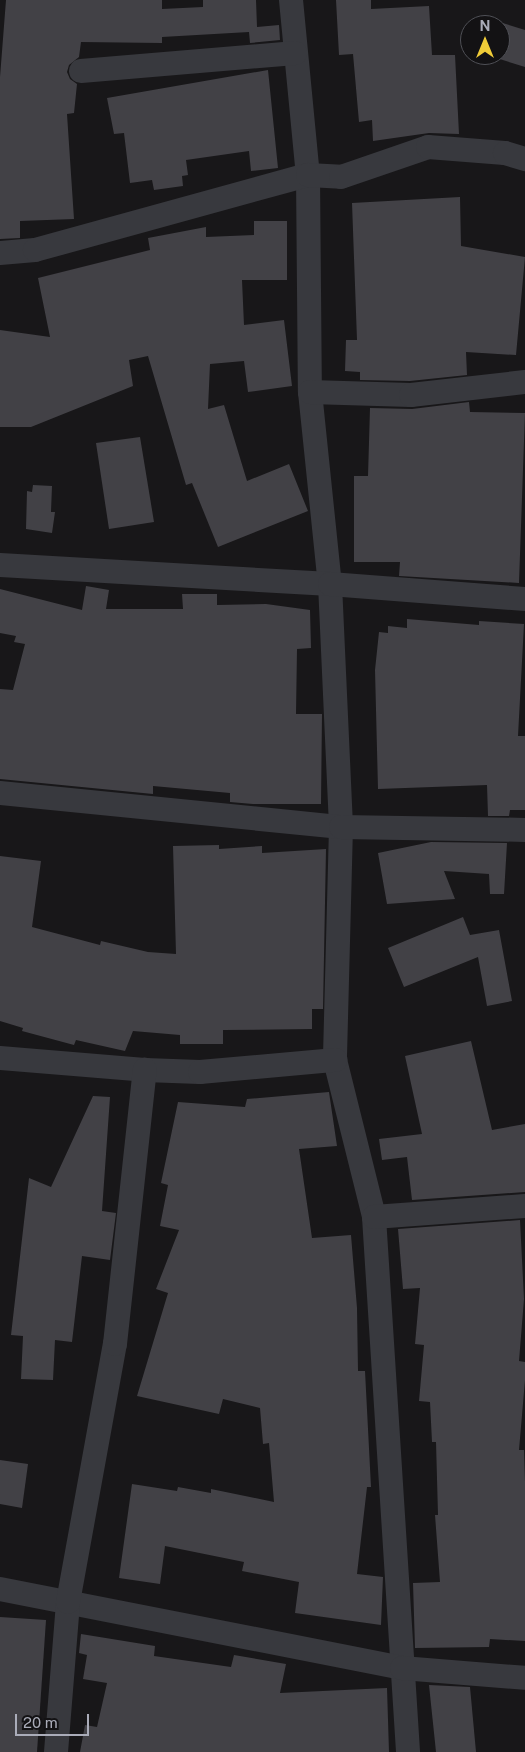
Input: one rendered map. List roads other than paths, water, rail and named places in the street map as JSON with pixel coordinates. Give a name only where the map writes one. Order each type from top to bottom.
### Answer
[{"type":"street","points":[[290,0],[308,175],[310,392],[330,584],[341,827],[335,1060],[374,1217],[408,1752]]},
{"type":"street","points":[[81,72],[295,53]]},
{"type":"street","points":[[0,253],[35,250],[308,175],[342,177],[428,147],[505,153],[525,159]]},
{"type":"street","points":[[310,392],[411,394],[525,382]]},
{"type":"street","points":[[0,565],[330,584],[525,599]]},
{"type":"street","points":[[0,793],[341,827],[525,830]]},
{"type":"street","points":[[0,1058],[144,1070],[200,1072],[335,1060]]},
{"type":"street","points":[[56,1752],[68,1602],[115,1344],[144,1070]]},
{"type":"street","points":[[374,1217],[525,1206]]},
{"type":"street","points":[[0,1589],[402,1668],[525,1678]]}]
